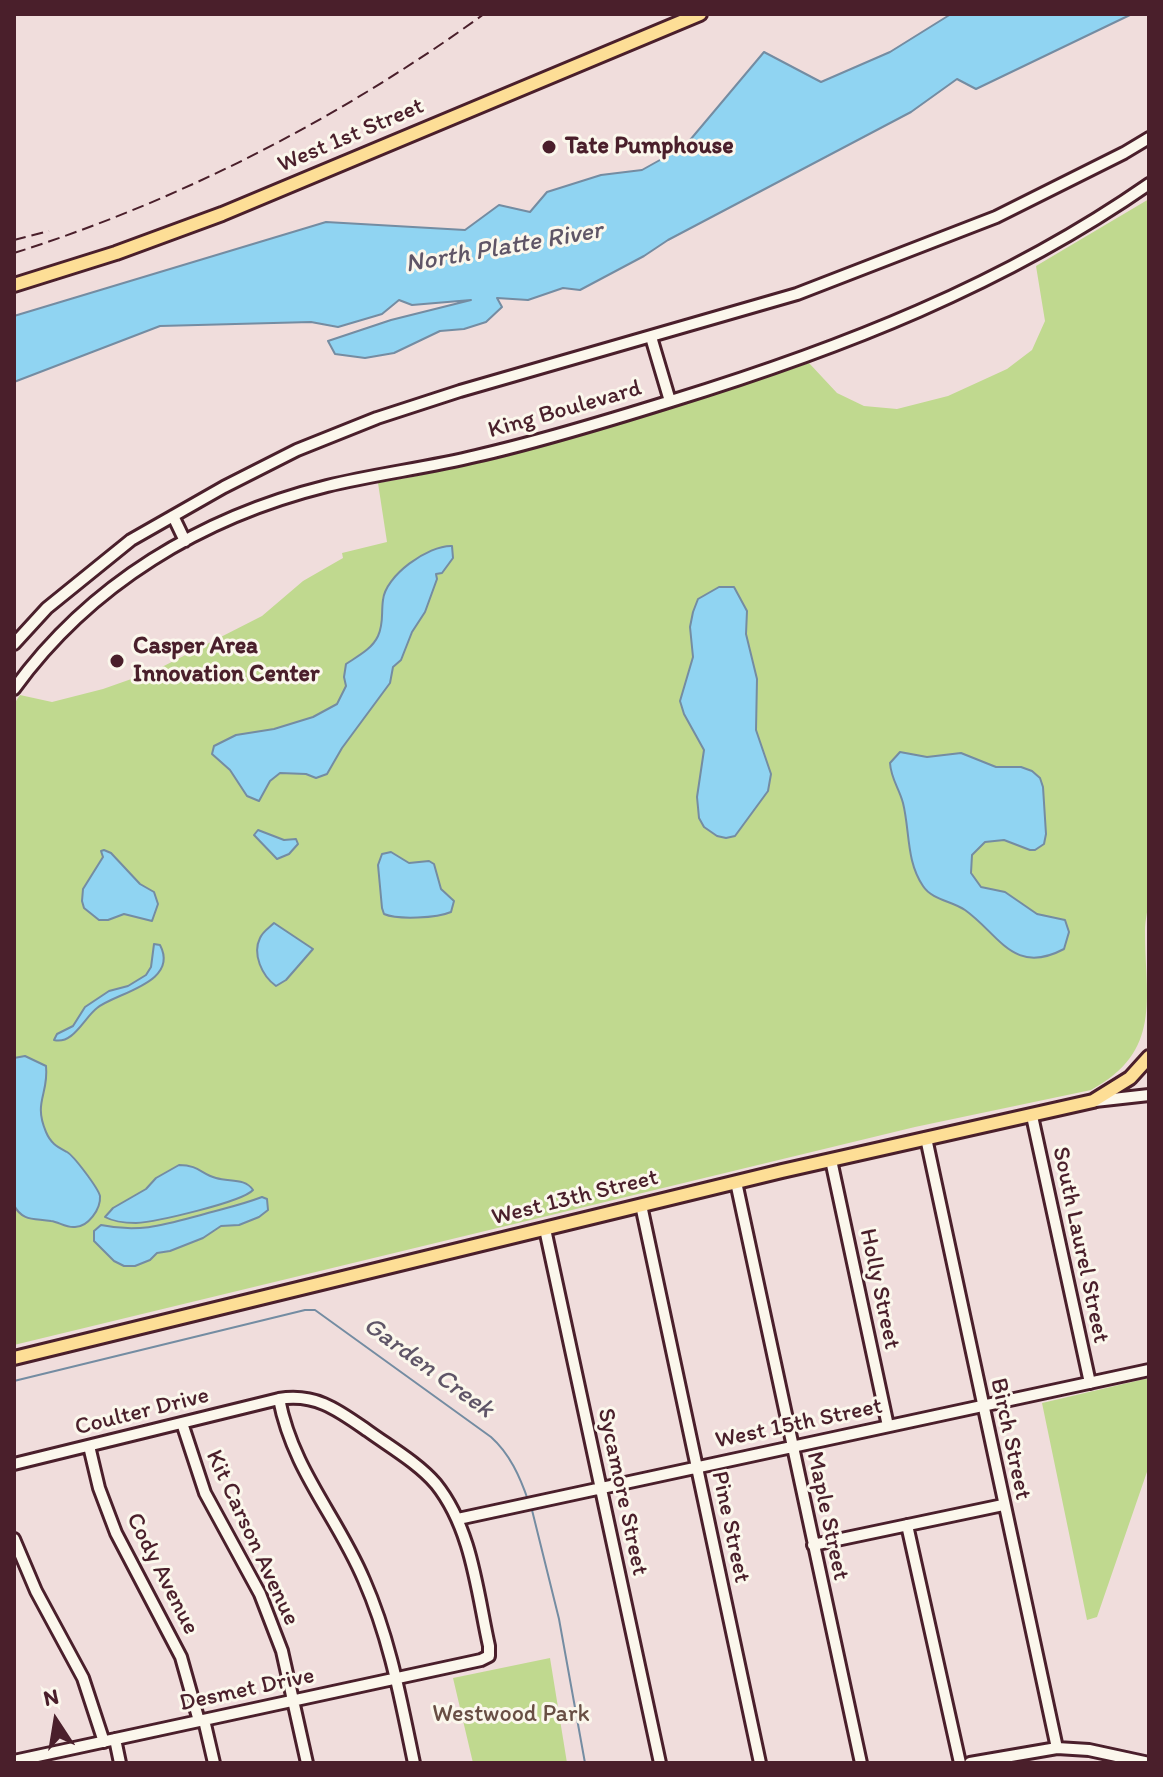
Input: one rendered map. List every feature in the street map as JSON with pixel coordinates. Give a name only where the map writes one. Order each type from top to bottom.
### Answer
[{"type":"main road","name":"West 1st Street","points":[[14,285],[116,253],[222,214],[700,14]]},
{"type":"main road","points":[[1093,1101],[1130,1078],[1149,1057]]},
{"type":"main road","name":"West 13th Street","points":[[14,1358],[736,1182],[1093,1101]]},
{"type":"street","name":"King Boulevard","points":[[14,644],[47,608],[131,540],[297,450],[377,418],[460,391],[797,294],[996,217],[1149,138]]},
{"type":"street","name":"King Boulevard","points":[[14,689],[50,645],[93,603],[147,563],[215,524],[283,498],[330,485],[476,456],[670,401],[819,354],[902,320],[1020,262],[1149,184]]},
{"type":"street","points":[[651,337],[670,401]]},
{"type":"street","points":[[173,516],[185,541]]},
{"type":"street","name":"West 13th Street","points":[[1093,1101],[1149,1095]]},
{"type":"street","name":"South Laurel Street","points":[[1032,1116],[1090,1383]]},
{"type":"street","name":"Birch Street","points":[[926,1138],[1057,1748]]},
{"type":"street","name":"Holly Street","points":[[831,1160],[888,1426]]},
{"type":"street","name":"Maple Street","points":[[736,1182],[861,1763]]},
{"type":"street","name":"Pine Street","points":[[641,1205],[760,1763]]},
{"type":"street","name":"Sycamore Street","points":[[545,1229],[660,1763]]},
{"type":"street","name":"West 15th Street","points":[[458,1519],[1149,1370]]},
{"type":"street","name":"Coulter Drive","points":[[14,1464],[279,1399],[311,1398],[323,1401],[428,1476],[458,1519],[467,1544],[489,1656]]},
{"type":"street","points":[[279,1399],[288,1437],[301,1468],[364,1578],[396,1678],[414,1763]]},
{"type":"street","name":"Kit Carson Avenue","points":[[182,1423],[205,1493],[260,1594],[282,1651],[307,1763]]},
{"type":"street","name":"Cody Avenue","points":[[89,1446],[99,1488],[116,1533],[181,1657],[214,1763]]},
{"type":"street","points":[[813,1545],[1003,1505]]},
{"type":"street","points":[[907,1525],[960,1763]]},
{"type":"street","points":[[14,1539],[36,1591],[83,1678],[120,1763]]},
{"type":"street","name":"Desmet Drive","points":[[14,1761],[27,1761],[489,1656]]},
{"type":"street","points":[[970,1763],[1057,1748],[1089,1750],[1149,1763]]},
{"type":"green space","points":[[1149,199],[1147,1001],[1140,1040],[1130,1058],[1114,1075],[1091,1090],[915,1127],[14,1345],[14,704],[20,695],[52,702],[154,671],[262,616],[303,581],[343,558],[342,553],[387,542],[378,483],[446,470],[546,444],[809,363],[837,393],[864,406],[897,409],[948,396],[1007,369],[1032,350],[1045,321],[1036,266]]},
{"type":"green space","points":[[1149,1378],[1149,1466],[1097,1617],[1087,1620],[1042,1403]]},
{"type":"green space","name":"Westwood Park","points":[[550,1658],[567,1763],[473,1763],[453,1678]]},
{"type":"water","name":"North Platte River","points":[[951,14],[1132,14],[976,89],[957,79],[911,112],[580,290],[563,288],[528,300],[497,298],[502,307],[486,322],[464,329],[440,331],[394,353],[365,358],[335,354],[328,341],[391,320],[471,300],[412,305],[399,300],[382,314],[338,327],[311,322],[160,326],[14,382],[14,316],[326,222],[465,230],[499,205],[530,212],[547,192],[601,175],[642,170],[685,146],[764,52],[821,82],[890,52]]},
{"type":"water","points":[[452,546],[453,558],[442,573],[436,574],[425,612],[412,632],[401,660],[393,667],[390,683],[342,748],[327,774],[316,778],[306,774],[280,773],[270,781],[259,801],[247,796],[230,770],[212,754],[214,746],[236,735],[274,729],[313,717],[337,704],[346,686],[346,664],[368,648],[378,636],[383,600],[391,581],[420,556]]},
{"type":"water","points":[[719,587],[734,587],[747,611],[746,634],[757,679],[756,730],[771,774],[768,791],[735,836],[726,838],[704,827],[699,818],[697,797],[704,750],[680,701],[693,657],[690,627],[693,612],[698,599]]},
{"type":"water","points":[[900,752],[927,757],[961,753],[996,767],[1021,767],[1040,778],[1046,834],[1044,844],[1030,850],[1004,840],[985,842],[972,855],[971,873],[981,887],[1005,892],[1037,914],[1065,920],[1069,932],[1064,949],[1032,958],[1019,955],[1008,949],[965,910],[927,891],[914,866],[903,803],[891,769],[890,763]]},
{"type":"water","points":[[258,830],[284,840],[296,839],[298,844],[289,854],[277,859],[254,835]]},
{"type":"water","points":[[101,851],[111,853],[140,884],[154,892],[158,904],[152,921],[124,914],[99,920],[84,908],[83,889],[103,857]]},
{"type":"water","points":[[391,852],[409,863],[429,861],[434,864],[441,889],[454,901],[451,912],[418,918],[384,914],[378,865],[382,854]]},
{"type":"water","points":[[274,923],[313,949],[286,980],[276,986],[263,971],[257,951],[264,931]]},
{"type":"water","points":[[154,944],[160,945],[164,958],[154,978],[97,1008],[67,1039],[54,1040],[57,1034],[73,1026],[85,1007],[109,991],[128,986],[146,975],[151,967]]},
{"type":"water","points":[[25,1056],[46,1066],[41,1113],[48,1136],[75,1159],[100,1196],[93,1216],[80,1226],[69,1227],[30,1218],[21,1214],[14,1205],[14,1058]]},
{"type":"water","points":[[179,1165],[191,1166],[216,1178],[241,1182],[253,1190],[216,1205],[146,1222],[132,1223],[105,1217],[113,1208]]},
{"type":"water","points":[[262,1197],[267,1199],[268,1210],[259,1217],[239,1225],[221,1226],[203,1238],[157,1253],[150,1260],[135,1266],[124,1266],[114,1261],[94,1241],[94,1231],[101,1225],[151,1227]]},
{"type":"waterway","name":"Garden Creek","points":[[14,1381],[315,1310],[491,1437],[514,1466],[528,1500]]},
{"type":"waterway","name":"Garden Creek","points":[[531,1506],[559,1619],[585,1763]]},
{"type":"railway","points":[[14,253],[138,208],[259,152],[374,87],[484,14]]},
{"type":"railway","points":[[14,240],[49,231]]},
{"type":"place","name":"Tate Pumphouse","points":[[549,147]]},
{"type":"place","name":"Casper Area Innovation Center","points":[[117,661]]}]
